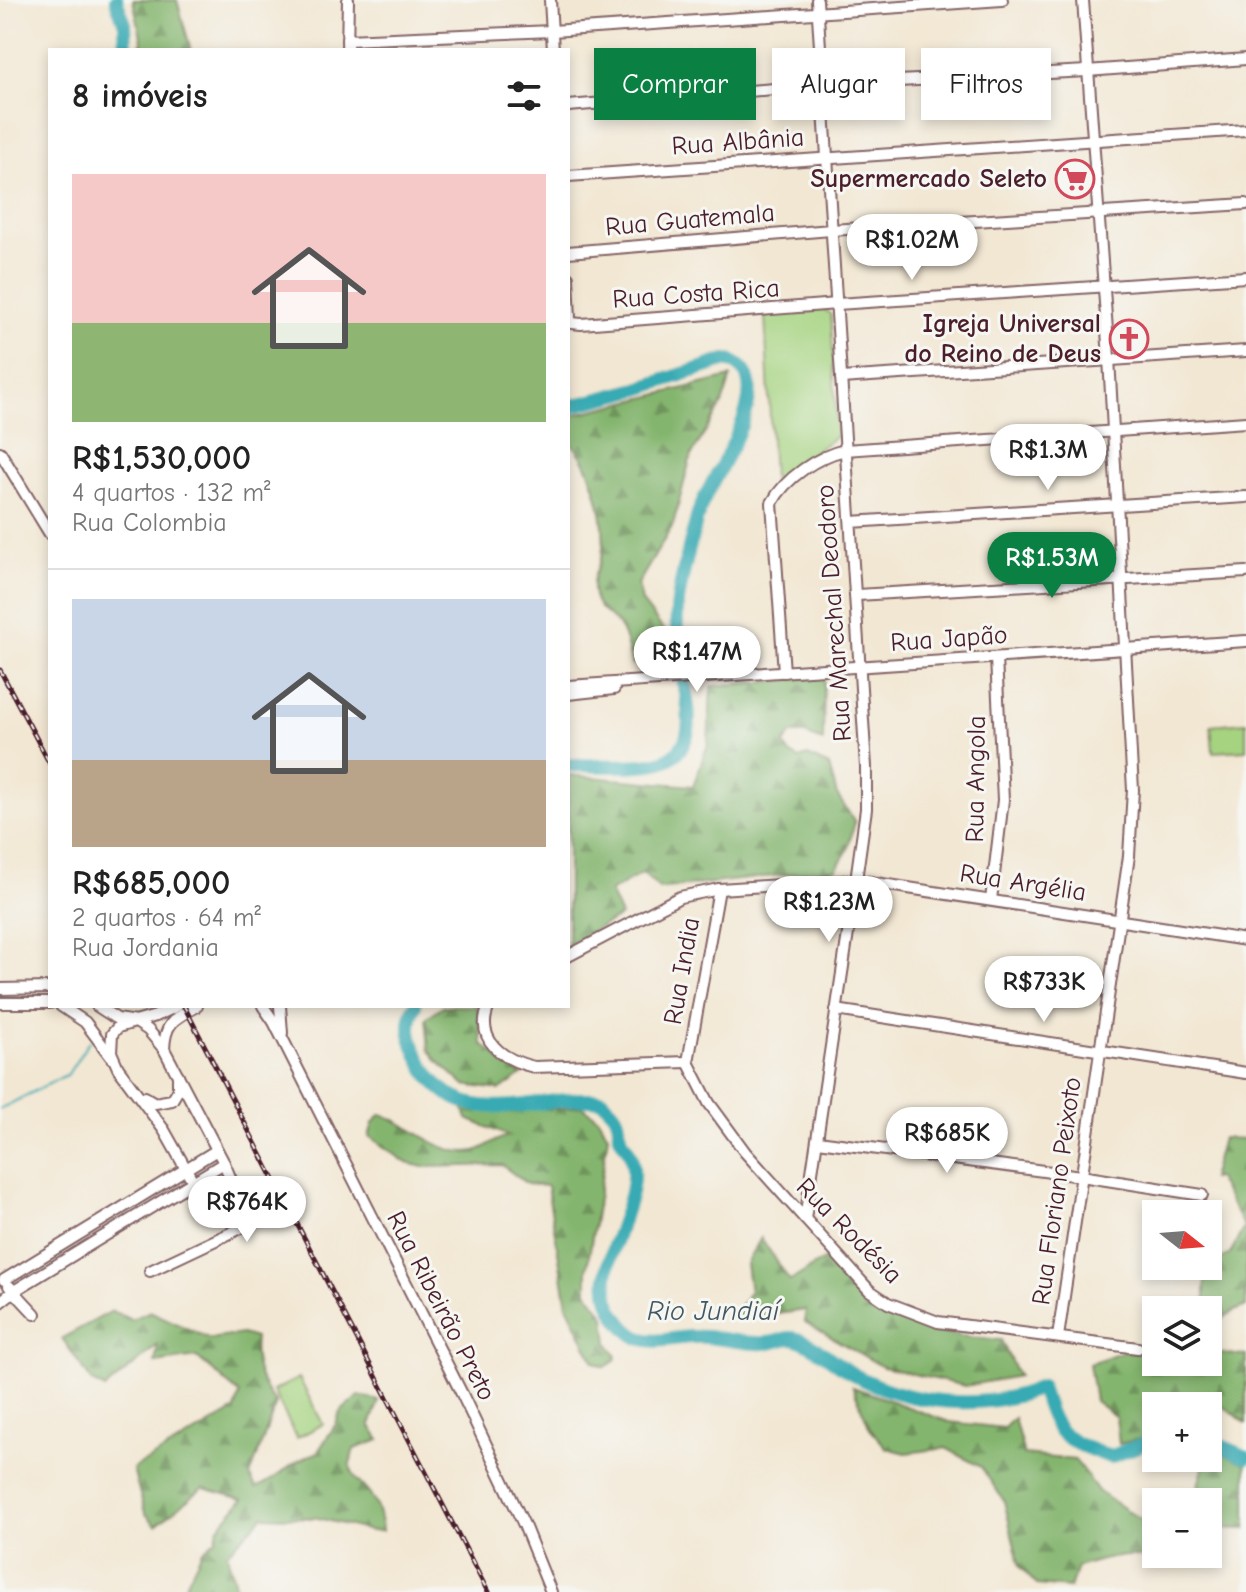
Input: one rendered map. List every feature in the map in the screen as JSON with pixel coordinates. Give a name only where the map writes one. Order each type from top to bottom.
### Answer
[{"type":"street","points":[[348,0],[347,45],[552,31],[817,6],[1002,0]]},
{"type":"street","points":[[550,0],[553,48]]},
{"type":"street","name":"Rua Floriano Peixoto","points":[[1058,1337],[1129,856],[1132,802],[1127,649],[1083,0]]},
{"type":"street","name":"Rua Marechal Deodoro","points":[[817,6],[820,48]]},
{"type":"street","points":[[905,81],[1246,59]]},
{"type":"street","points":[[570,106],[772,89]]},
{"type":"street","name":"Rua Marechal Deodoro","points":[[805,1219],[866,809],[857,595],[825,120]]},
{"type":"street","name":"Rua Albânia","points":[[570,176],[1246,130]]},
{"type":"street","name":"Rua Guatemala","points":[[570,252],[831,230],[1246,204]]},
{"type":"street","name":"Rua Costa Rica","points":[[570,319],[572,323],[581,324],[1246,277]]},
{"type":"street","points":[[841,378],[1246,351]]},
{"type":"street","points":[[784,672],[772,503],[781,490],[817,460],[845,450],[1246,422]]},
{"type":"street","points":[[0,452],[48,531]]},
{"type":"street","points":[[851,522],[1246,497]]},
{"type":"street","points":[[857,595],[1246,572]]},
{"type":"street","name":"Rua Japão","points":[[570,686],[1246,641]]},
{"type":"street","name":"Rua Angola","points":[[991,900],[1003,800],[996,658]]},
{"type":"street","name":"Rua Japão","points":[[570,694],[647,685],[658,680]]},
{"type":"street","name":"Rua Argélia","points":[[570,955],[680,897],[719,889],[856,880],[1246,940]]},
{"type":"street","name":"Rua India","points":[[688,1062],[719,889]]},
{"type":"street","points":[[0,989],[48,988]]},
{"type":"street","points":[[0,1003],[48,1003]]},
{"type":"street","points":[[64,1008],[85,1022],[139,1093],[208,1208]]},
{"type":"street","points":[[100,1008],[117,1019],[136,1022],[148,1030],[164,1049],[224,1163],[245,1213],[246,1222],[241,1228],[150,1271]]},
{"type":"street","points":[[118,1068],[111,1052],[112,1034],[118,1027],[172,1008]]},
{"type":"street","points":[[164,1049],[169,1024],[194,1008]]},
{"type":"street","name":"Rua Ribeirão Preto","points":[[265,1008],[462,1394],[524,1525],[551,1592]]},
{"type":"street","name":"Rua Ribeirão Preto","points":[[280,1008],[283,1043]]},
{"type":"street","points":[[488,1008],[484,1029],[489,1039],[519,1064],[534,1067],[688,1062]]},
{"type":"street","points":[[836,1010],[1246,1073]]},
{"type":"street","name":"Rua Rodésia","points":[[688,1062],[709,1103],[745,1152],[869,1290],[888,1303],[938,1322],[1138,1348]]},
{"type":"street","points":[[139,1093],[155,1103],[172,1100],[178,1090],[178,1074]]},
{"type":"street","points":[[818,1141],[1202,1195]]},
{"type":"street","points":[[35,1314],[2,1278],[217,1150]]},
{"type":"street","points":[[0,1302],[224,1163]]},
{"type":"green space","points":[[133,0],[177,0],[190,48],[139,48],[142,41]]},
{"type":"green space","points":[[824,309],[831,315],[837,436],[773,480],[765,315]]},
{"type":"green space","points":[[731,377],[722,404],[691,456],[673,525],[638,584],[642,602],[666,633],[667,662],[632,664],[621,629],[598,606],[594,596],[594,578],[602,555],[603,526],[591,477],[570,442],[570,416]]},
{"type":"green space","points":[[824,677],[823,741],[805,734],[791,734],[784,744],[788,752],[799,759],[808,756],[829,766],[837,795],[855,822],[847,851],[836,869],[659,889],[643,873],[610,892],[621,916],[570,943],[570,775],[693,786],[708,744],[711,686]]},
{"type":"green space","points":[[1246,722],[1246,750],[1213,752],[1211,725]]},
{"type":"green space","points":[[440,1008],[477,1008],[482,1044],[522,1075],[500,1090],[464,1085],[429,1049],[426,1018]]},
{"type":"green space","points":[[582,1106],[598,1118],[608,1135],[587,1269],[587,1291],[605,1316],[608,1343],[616,1355],[615,1361],[605,1367],[594,1362],[567,1305],[547,1186],[527,1184],[502,1165],[423,1167],[407,1163],[369,1136],[373,1123],[381,1114],[438,1145],[462,1152],[475,1151],[509,1136],[467,1119],[464,1110],[468,1107],[558,1109]]},
{"type":"green space","points":[[1222,1138],[1246,1139],[1246,1306],[1222,1319],[1222,1296],[1205,1296],[1205,1280],[1222,1280],[1222,1258],[1230,1254],[1244,1227],[1217,1178],[1211,1179]]},
{"type":"green space","points":[[761,1238],[790,1281],[828,1257],[858,1295],[882,1312],[932,1330],[1001,1340],[1018,1376],[965,1386],[883,1367],[805,1322],[806,1310],[764,1316],[733,1316],[750,1292],[746,1264]]},
{"type":"green space","points":[[112,1311],[131,1320],[150,1311],[210,1339],[242,1334],[255,1338],[258,1373],[276,1403],[250,1476],[256,1488],[317,1453],[340,1412],[359,1396],[379,1401],[370,1425],[380,1440],[354,1449],[351,1466],[355,1477],[375,1503],[382,1531],[318,1518],[263,1516],[227,1553],[237,1592],[182,1592],[202,1551],[216,1539],[218,1528],[243,1499],[203,1488],[156,1525],[145,1513],[133,1469],[235,1410],[240,1394],[197,1357],[155,1363],[158,1345],[105,1389],[92,1382],[62,1338]]},
{"type":"green space","points":[[1123,1351],[1142,1352],[1142,1376],[1222,1376],[1222,1353],[1246,1356],[1246,1424],[1222,1406],[1222,1392],[1142,1392],[1142,1438],[1119,1444],[1116,1417],[1095,1401],[1089,1364]]},
{"type":"green space","points":[[299,1378],[323,1424],[297,1438],[273,1391]]},
{"type":"green space","points":[[853,1387],[949,1422],[1004,1428],[1014,1418],[1024,1455],[1075,1460],[1099,1492],[1142,1520],[1142,1557],[1112,1558],[1077,1567],[1070,1588],[1037,1585],[1020,1567],[1004,1501],[981,1467],[946,1448],[906,1453],[887,1448],[870,1429]]},
{"type":"green space","points":[[1222,1453],[1246,1464],[1246,1529],[1222,1528],[1222,1488],[1197,1488],[1202,1472],[1222,1472]]},
{"type":"waterway","name":"Rio Jundiaí","points":[[116,0],[125,24],[126,48]]},
{"type":"waterway","name":"Rio Jundiaí","points":[[570,406],[638,389],[726,360],[743,370],[749,386],[747,407],[739,431],[698,514],[680,586],[677,622],[689,714],[685,741],[678,751],[658,763],[633,766],[570,765]]},
{"type":"waterway","name":"Rio Jundiaí","points":[[414,1008],[411,1039],[419,1058],[435,1083],[455,1098],[477,1105],[501,1107],[577,1099],[602,1100],[614,1113],[620,1136],[631,1157],[633,1175],[631,1194],[611,1254],[607,1292],[613,1310],[633,1334],[654,1341],[707,1337],[758,1343],[794,1338],[874,1384],[897,1393],[946,1402],[996,1400],[1041,1387],[1051,1417],[1071,1440],[1110,1457],[1142,1444]]},
{"type":"waterway","points":[[0,1109],[68,1074],[89,1041]]},
{"type":"waterway","name":"Rio Jundiaí","points":[[1222,1446],[1246,1457]]},
{"type":"railway","points":[[0,670],[48,760]]},
{"type":"railway","points":[[185,1008],[488,1592]]},
{"type":"place","name":"Supermercado Seleto","points":[[1075,179]]},
{"type":"place","name":"Igreja Universal do Reino de Deus","points":[[1129,339]]}]
